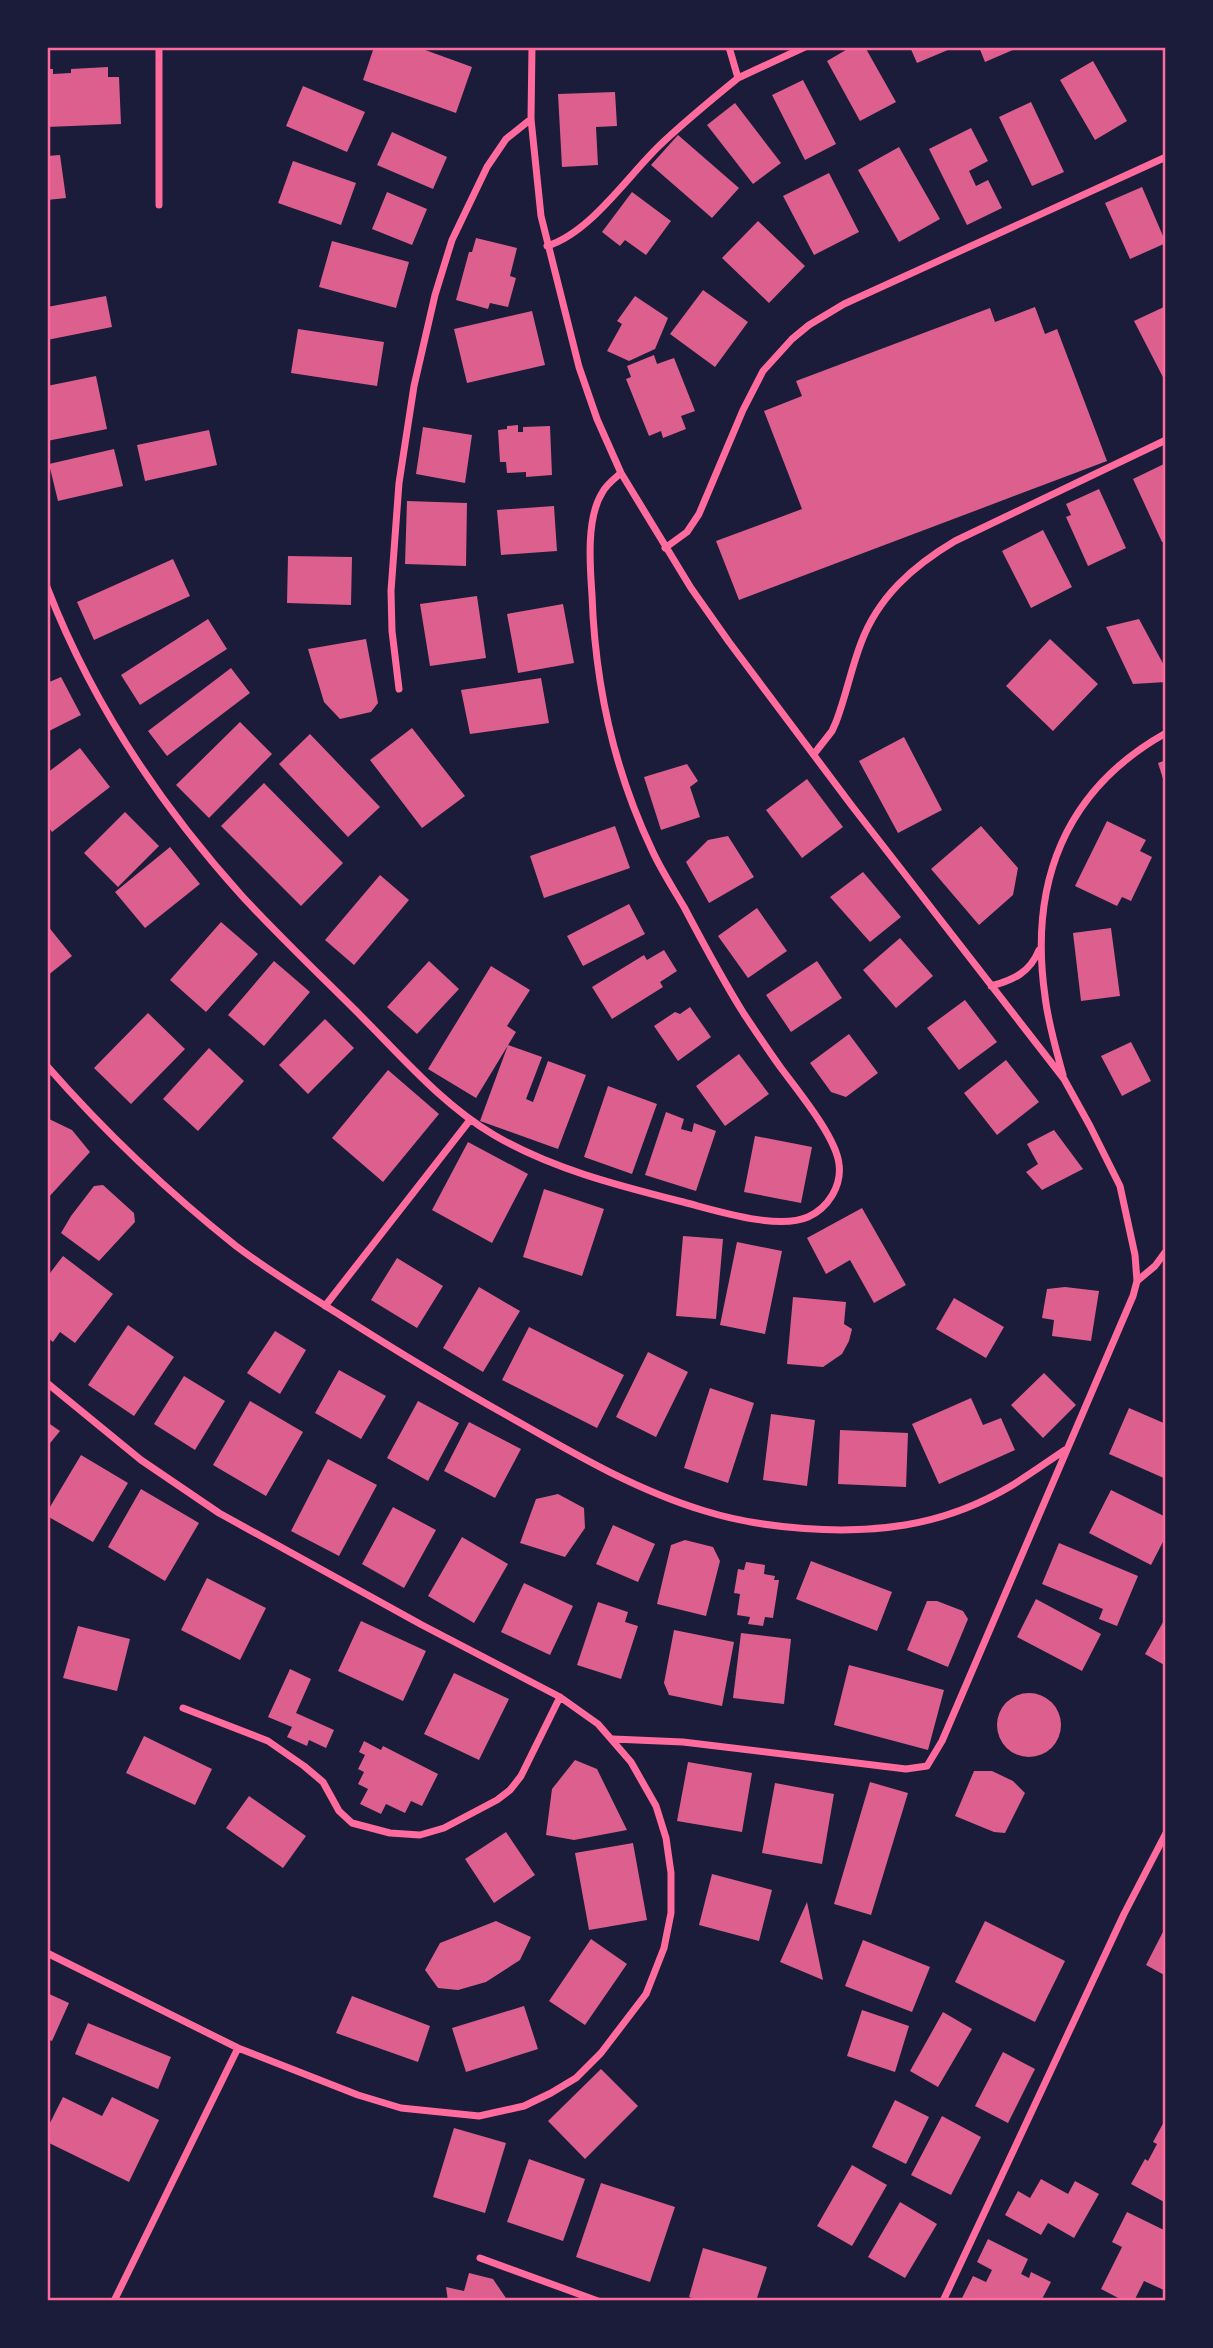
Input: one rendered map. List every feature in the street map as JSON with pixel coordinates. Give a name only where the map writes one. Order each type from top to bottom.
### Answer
[{"type":"street","points":[[159,47],[159,205]]},
{"type":"street","points":[[533,47],[531,119],[537,192],[547,246],[589,396],[621,473],[665,548],[721,632],[1064,1079],[1119,1186],[1129,1221],[1137,1281],[1091,1397],[942,1741],[928,1766],[906,1769],[683,1742],[613,1739]]},
{"type":"street","points":[[729,47],[738,78]]},
{"type":"street","points":[[547,246],[561,242],[582,228],[662,143],[738,78],[805,47]]},
{"type":"street","points":[[399,689],[392,631],[391,591],[398,495],[414,386],[435,295],[457,228],[487,167],[506,139],[531,119]]},
{"type":"street","points":[[665,548],[687,532],[699,514],[743,410],[763,371],[809,325],[844,304],[1166,157]]},
{"type":"street","points":[[814,754],[836,722],[869,625],[903,578],[955,541],[1166,440]]},
{"type":"street","points":[[47,587],[71,643],[101,700],[166,804],[259,914],[470,1120],[527,1154],[608,1182],[720,1211],[772,1222],[793,1222],[813,1215],[829,1201],[837,1185],[840,1167],[835,1149],[733,997],[653,852],[631,802],[604,710],[597,670],[590,568],[597,503],[602,492],[621,473]]},
{"type":"street","points":[[1064,1079],[1045,997],[1041,946],[1048,877],[1061,841],[1088,797],[1120,765],[1166,733]]},
{"type":"street","points":[[991,986],[1009,981],[1023,973],[1036,958],[1041,946]]},
{"type":"street","points":[[47,1066],[133,1157],[239,1248],[325,1306],[448,1382],[631,1482],[664,1497],[708,1512],[808,1529],[905,1525],[976,1504],[1011,1486],[1066,1450]]},
{"type":"street","points":[[325,1306],[470,1120]]},
{"type":"street","points":[[1137,1281],[1166,1251]]},
{"type":"street","points":[[47,1383],[141,1460],[219,1513],[422,1625],[560,1697],[598,1724],[631,1762],[656,1806],[666,1839],[671,1873],[671,1913],[664,1948],[646,1994],[601,2053],[576,2078],[551,2094],[524,2106],[479,2116],[401,2108],[358,2095],[238,2048],[47,1953]]},
{"type":"street","points":[[183,1708],[268,1741],[323,1782],[339,1811],[352,1823],[390,1833],[420,1835],[444,1828],[497,1800],[510,1790],[521,1776],[560,1697]]},
{"type":"street","points":[[943,2301],[1124,1914],[1166,1833]]},
{"type":"street","points":[[114,2301],[238,2048]]},
{"type":"street","points":[[481,2258],[598,2301]]},
{"type":"building","points":[[374,47],[417,47],[472,67],[456,113],[363,80]]},
{"type":"building","points":[[851,47],[865,47],[896,102],[860,121],[827,61]]},
{"type":"building","points":[[910,47],[955,47],[917,63]]},
{"type":"building","points":[[979,47],[1020,47],[985,62]]},
{"type":"building","points":[[1093,61],[1127,121],[1095,140],[1060,80]]},
{"type":"building","points":[[108,67],[108,77],[119,77],[121,124],[47,127],[47,69],[53,69],[53,74],[71,73],[71,69]]},
{"type":"building","points":[[803,80],[836,144],[805,160],[772,95]]},
{"type":"building","points":[[303,86],[365,112],[347,152],[286,126]]},
{"type":"building","points":[[615,92],[617,126],[596,127],[598,165],[562,167],[558,94]]},
{"type":"building","points":[[1031,102],[1064,172],[1032,186],[999,117]]},
{"type":"building","points":[[735,103],[781,163],[753,184],[707,125]]},
{"type":"building","points":[[971,128],[988,161],[969,171],[976,186],[988,180],[1002,208],[967,225],[929,149]]},
{"type":"building","points":[[392,132],[447,157],[433,189],[377,165]]},
{"type":"building","points":[[678,135],[739,188],[712,218],[651,165]]},
{"type":"building","points":[[899,147],[940,219],[899,242],[858,170]]},
{"type":"building","points":[[60,155],[66,198],[47,200],[47,156]]},
{"type":"building","points":[[293,161],[356,183],[341,225],[278,203]]},
{"type":"building","points":[[829,173],[859,232],[814,255],[783,196]]},
{"type":"building","points":[[1142,187],[1166,243],[1130,259],[1105,203]]},
{"type":"building","points":[[387,192],[427,209],[412,245],[372,229]]},
{"type":"building","points":[[632,192],[671,221],[646,255],[625,240],[620,246],[602,232]]},
{"type":"building","points":[[758,221],[805,266],[769,303],[722,258]]},
{"type":"building","points":[[476,238],[517,248],[510,276],[516,278],[508,307],[490,303],[488,309],[456,300],[469,252],[472,252]]},
{"type":"building","points":[[332,241],[409,262],[396,308],[319,287]]},
{"type":"building","points":[[703,290],[748,322],[715,367],[670,334]]},
{"type":"building","points":[[106,296],[112,327],[47,340],[47,307]]},
{"type":"building","points":[[635,296],[668,318],[655,349],[629,361],[607,351],[622,324],[617,321]]},
{"type":"building","points":[[1166,306],[1166,383],[1134,321]]},
{"type":"building","points":[[1035,307],[1045,334],[1057,329],[1107,461],[739,600],[716,541],[802,509],[764,411],[802,396],[796,381],[990,308],[995,322]]},
{"type":"building","points":[[532,311],[545,365],[467,383],[454,329]]},
{"type":"building","points":[[298,329],[384,342],[377,386],[291,373]]},
{"type":"building","points":[[654,355],[657,364],[674,358],[695,411],[681,416],[686,429],[663,438],[661,431],[649,436],[626,379],[631,377],[627,366]]},
{"type":"building","points":[[96,376],[107,429],[47,441],[47,386]]},
{"type":"building","points":[[518,425],[518,432],[523,432],[523,427],[550,426],[552,475],[526,477],[526,472],[507,473],[506,462],[500,462],[498,430]]},
{"type":"building","points":[[423,427],[472,435],[465,483],[416,474]]},
{"type":"building","points":[[209,430],[217,465],[145,481],[137,445]]},
{"type":"building","points":[[114,449],[123,486],[58,501],[49,464]]},
{"type":"building","points":[[1166,463],[1166,541],[1162,542],[1133,479]]},
{"type":"building","points":[[1099,489],[1126,548],[1088,566],[1066,517],[1071,515],[1066,504]]},
{"type":"building","points":[[407,501],[467,503],[466,566],[405,564]]},
{"type":"building","points":[[554,506],[557,551],[501,555],[497,510]]},
{"type":"building","points":[[1043,530],[1072,587],[1031,608],[1002,551]]},
{"type":"building","points":[[288,556],[352,557],[351,605],[287,603]]},
{"type":"building","points":[[173,559],[190,596],[94,640],[77,602]]},
{"type":"building","points":[[477,596],[486,658],[430,666],[420,604]]},
{"type":"building","points":[[563,604],[574,663],[518,673],[507,614]]},
{"type":"building","points":[[208,619],[227,649],[140,705],[121,675]]},
{"type":"building","points":[[1139,619],[1166,669],[1166,682],[1133,684],[1106,627]]},
{"type":"building","points":[[366,639],[378,703],[371,712],[340,719],[324,702],[308,649]]},
{"type":"building","points":[[1050,639],[1098,684],[1053,731],[1006,686]]},
{"type":"building","points":[[231,668],[250,693],[167,756],[148,731]]},
{"type":"building","points":[[61,677],[81,715],[47,732],[47,683]]},
{"type":"building","points":[[541,678],[549,723],[470,734],[461,690]]},
{"type":"building","points":[[240,722],[272,754],[209,818],[176,785]]},
{"type":"building","points":[[412,728],[465,796],[422,828],[370,760]]},
{"type":"building","points":[[310,734],[380,807],[348,837],[279,764]]},
{"type":"building","points":[[904,737],[942,810],[898,833],[859,761]]},
{"type":"building","points":[[80,748],[110,787],[52,832],[47,825],[47,773]]},
{"type":"building","points":[[1166,760],[1166,785],[1165,785],[1158,763]]},
{"type":"building","points":[[687,764],[698,781],[690,787],[700,817],[661,830],[644,777]]},
{"type":"building","points":[[807,779],[843,827],[802,858],[766,810]]},
{"type":"building","points":[[264,783],[343,863],[301,906],[221,826]]},
{"type":"building","points":[[125,812],[159,846],[118,887],[84,853]]},
{"type":"building","points":[[1107,821],[1146,840],[1140,851],[1152,857],[1131,901],[1122,897],[1117,906],[1075,886]]},
{"type":"building","points":[[615,826],[630,868],[544,898],[530,856]]},
{"type":"building","points":[[981,826],[1018,868],[1013,895],[979,925],[931,869]]},
{"type":"building","points":[[728,836],[754,877],[709,903],[686,862],[708,840]]},
{"type":"building","points":[[170,847],[200,884],[145,928],[115,892]]},
{"type":"building","points":[[863,872],[901,917],[870,942],[830,897]]},
{"type":"building","points":[[380,875],[409,900],[354,965],[325,940]]},
{"type":"building","points":[[629,904],[645,934],[583,966],[567,936]]},
{"type":"building","points":[[757,908],[787,951],[748,978],[718,936]]},
{"type":"building","points":[[221,922],[258,954],[206,1012],[170,980]]},
{"type":"building","points":[[47,925],[72,956],[47,976]]},
{"type":"building","points":[[1111,928],[1120,996],[1081,1001],[1073,933]]},
{"type":"building","points":[[900,938],[933,976],[896,1008],[863,970]]},
{"type":"building","points":[[664,950],[677,971],[660,982],[663,987],[612,1019],[592,987],[644,955],[647,960]]},
{"type":"building","points":[[274,961],[310,992],[264,1046],[228,1015]]},
{"type":"building","points":[[429,961],[459,989],[417,1034],[387,1007]]},
{"type":"building","points":[[817,961],[842,998],[791,1032],[766,995]]},
{"type":"building","points":[[491,966],[530,990],[507,1026],[516,1032],[476,1098],[428,1069]]},
{"type":"building","points":[[965,1000],[997,1042],[959,1070],[927,1028]]},
{"type":"building","points":[[690,1007],[711,1037],[678,1061],[654,1026],[675,1012],[680,1014]]},
{"type":"building","points":[[148,1013],[185,1049],[131,1104],[94,1068]]},
{"type":"building","points":[[325,1019],[354,1048],[308,1094],[279,1065]]},
{"type":"building","points":[[849,1034],[878,1073],[846,1097],[831,1092],[810,1063]]},
{"type":"building","points":[[1131,1042],[1151,1081],[1122,1096],[1101,1056]]},
{"type":"building","points":[[508,1045],[542,1057],[526,1099],[533,1102],[548,1061],[586,1075],[558,1149],[480,1121]]},
{"type":"building","points":[[209,1048],[244,1081],[198,1131],[163,1099]]},
{"type":"building","points":[[739,1054],[769,1094],[725,1126],[696,1086]]},
{"type":"building","points":[[1006,1060],[1039,1102],[997,1135],[964,1093]]},
{"type":"building","points":[[388,1070],[439,1114],[383,1182],[332,1138]]},
{"type":"building","points":[[608,1086],[657,1104],[632,1174],[584,1157]]},
{"type":"building","points":[[666,1112],[684,1119],[681,1129],[692,1132],[694,1123],[716,1131],[696,1191],[645,1175]]},
{"type":"building","points":[[47,1118],[72,1130],[90,1152],[47,1199]]},
{"type":"building","points":[[1054,1130],[1083,1169],[1042,1190],[1026,1172],[1038,1164],[1027,1144]]},
{"type":"building","points":[[755,1136],[812,1147],[801,1203],[744,1192]]},
{"type":"building","points":[[468,1142],[528,1174],[492,1243],[432,1210]]},
{"type":"building","points":[[103,1185],[134,1213],[135,1222],[99,1261],[61,1233],[94,1186]]},
{"type":"building","points":[[544,1189],[604,1209],[582,1276],[523,1257]]},
{"type":"building","points":[[862,1208],[906,1285],[874,1303],[850,1260],[826,1274],[807,1238]]},
{"type":"building","points":[[683,1236],[723,1239],[716,1319],[676,1316]]},
{"type":"building","points":[[737,1242],[782,1251],[765,1334],[720,1325]]},
{"type":"building","points":[[63,1256],[113,1294],[75,1343],[60,1332],[53,1342],[47,1337],[47,1277]]},
{"type":"building","points":[[397,1258],[443,1286],[417,1328],[371,1300]]},
{"type":"building","points":[[479,1287],[520,1311],[483,1372],[443,1348]]},
{"type":"building","points":[[1065,1287],[1099,1291],[1091,1341],[1052,1336],[1054,1320],[1042,1318],[1047,1289]]},
{"type":"building","points":[[793,1297],[846,1302],[844,1324],[852,1329],[849,1341],[842,1354],[823,1367],[787,1364]]},
{"type":"building","points":[[954,1298],[1004,1327],[986,1358],[936,1329]]},
{"type":"building","points":[[128,1325],[174,1357],[134,1416],[88,1385]]},
{"type":"building","points":[[529,1327],[624,1375],[597,1428],[502,1380]]},
{"type":"building","points":[[275,1331],[306,1350],[280,1394],[247,1373]]},
{"type":"building","points":[[648,1352],[688,1372],[656,1437],[616,1417]]},
{"type":"building","points":[[339,1370],[386,1396],[361,1439],[315,1413]]},
{"type":"building","points":[[1044,1373],[1076,1405],[1043,1438],[1011,1405]]},
{"type":"building","points":[[184,1376],[225,1401],[195,1450],[154,1424]]},
{"type":"building","points":[[710,1388],[754,1403],[728,1483],[684,1468]]},
{"type":"building","points":[[971,1398],[983,1425],[1001,1418],[1015,1450],[939,1484],[912,1424]]},
{"type":"building","points":[[250,1401],[303,1432],[266,1496],[213,1465]]},
{"type":"building","points":[[418,1401],[459,1423],[428,1481],[387,1458]]},
{"type":"building","points":[[1129,1408],[1166,1424],[1166,1479],[1109,1454]]},
{"type":"building","points":[[771,1414],[815,1420],[807,1486],[763,1480]]},
{"type":"building","points":[[47,1422],[60,1431],[47,1447]]},
{"type":"building","points":[[469,1422],[521,1449],[495,1498],[444,1471]]},
{"type":"building","points":[[840,1430],[908,1433],[906,1487],[838,1484]]},
{"type":"building","points":[[81,1455],[128,1483],[93,1542],[47,1516]]},
{"type":"building","points":[[328,1459],[377,1485],[339,1556],[291,1531]]},
{"type":"building","points":[[141,1489],[199,1523],[165,1581],[108,1547]]},
{"type":"building","points":[[1111,1490],[1166,1517],[1166,1536],[1151,1565],[1089,1533]]},
{"type":"building","points":[[558,1494],[584,1508],[585,1528],[565,1557],[520,1543],[536,1499]]},
{"type":"building","points":[[393,1507],[436,1530],[404,1588],[362,1564]]},
{"type":"building","points":[[613,1525],[655,1544],[638,1582],[596,1564]]},
{"type":"building","points":[[462,1537],[508,1564],[474,1623],[428,1596]]},
{"type":"building","points":[[685,1540],[713,1547],[720,1561],[706,1616],[657,1604],[671,1545]]},
{"type":"building","points":[[1059,1543],[1138,1576],[1117,1626],[1099,1619],[1103,1609],[1042,1584]]},
{"type":"building","points":[[811,1561],[892,1592],[877,1631],[796,1599]]},
{"type":"building","points":[[746,1562],[765,1565],[764,1574],[775,1576],[774,1580],[779,1580],[773,1618],[765,1617],[763,1626],[748,1624],[750,1617],[737,1615],[740,1594],[734,1593],[738,1569],[744,1570]]},
{"type":"building","points":[[207,1578],[266,1608],[240,1660],[181,1630]]},
{"type":"building","points":[[524,1583],[573,1606],[550,1655],[501,1632]]},
{"type":"building","points":[[1036,1599],[1101,1634],[1082,1671],[1017,1637]]},
{"type":"building","points":[[927,1601],[937,1601],[963,1611],[968,1619],[948,1667],[907,1650]]},
{"type":"building","points":[[598,1602],[628,1612],[625,1622],[638,1626],[621,1679],[577,1665]]},
{"type":"building","points":[[1166,1617],[1166,1666],[1145,1654]]},
{"type":"building","points":[[361,1621],[426,1651],[403,1701],[338,1671]]},
{"type":"building","points":[[78,1626],[130,1639],[117,1691],[63,1678]]},
{"type":"building","points":[[674,1630],[734,1642],[722,1706],[669,1695],[664,1683]]},
{"type":"building","points":[[741,1633],[791,1639],[784,1704],[733,1698]]},
{"type":"building","points":[[849,1665],[944,1690],[928,1750],[834,1725]]},
{"type":"building","points":[[290,1669],[311,1679],[296,1713],[334,1730],[326,1748],[309,1740],[307,1746],[287,1737],[292,1727],[268,1717]]},
{"type":"building","points":[[454,1673],[509,1699],[479,1760],[424,1734]]},
{"type":"building","points":[[1029,1693],[1047,1699],[1055,1707],[1061,1725],[1055,1743],[1047,1751],[1029,1757],[1011,1751],[1003,1743],[997,1725],[1003,1707],[1011,1699]]},
{"type":"building","points":[[144,1736],[212,1769],[195,1805],[126,1773]]},
{"type":"building","points":[[364,1741],[381,1750],[383,1746],[438,1774],[422,1806],[411,1801],[405,1813],[386,1804],[381,1814],[360,1804],[368,1789],[358,1784],[364,1772],[358,1769],[365,1755],[359,1752]]},
{"type":"building","points":[[575,1760],[597,1769],[627,1830],[574,1840],[546,1835],[552,1789]]},
{"type":"building","points":[[688,1762],[752,1773],[742,1832],[677,1821]]},
{"type":"building","points":[[974,1771],[992,1771],[1013,1781],[1025,1793],[1005,1833],[994,1832],[955,1816]]},
{"type":"building","points":[[870,1782],[908,1793],[871,1915],[834,1904]]},
{"type":"building","points":[[775,1783],[834,1794],[822,1864],[762,1853]]},
{"type":"building","points":[[249,1796],[306,1836],[283,1868],[226,1828]]},
{"type":"building","points":[[506,1832],[535,1875],[494,1903],[465,1859]]},
{"type":"building","points":[[633,1843],[647,1920],[589,1930],[575,1853]]},
{"type":"building","points":[[712,1874],[772,1890],[759,1941],[699,1925]]},
{"type":"building","points":[[807,1902],[823,1980],[780,1962]]},
{"type":"building","points":[[496,1921],[531,1937],[520,1960],[486,1982],[458,1990],[438,1988],[425,1970],[440,1943]]},
{"type":"building","points":[[985,1921],[1065,1961],[1035,2022],[955,1982]]},
{"type":"building","points":[[1166,1926],[1166,1976],[1146,1965]]},
{"type":"building","points":[[591,1939],[627,1964],[585,2025],[549,2001]]},
{"type":"building","points":[[863,1940],[930,1967],[912,2012],[845,1986]]},
{"type":"building","points":[[47,1993],[69,2003],[52,2041],[47,2039]]},
{"type":"building","points":[[352,1996],[430,2026],[418,2062],[336,2033]]},
{"type":"building","points":[[524,2006],[538,2049],[466,2072],[452,2028]]},
{"type":"building","points":[[862,2010],[909,2026],[895,2072],[847,2056]]},
{"type":"building","points":[[943,2012],[972,2029],[938,2087],[910,2071]]},
{"type":"building","points":[[88,2023],[171,2057],[158,2089],[75,2054]]},
{"type":"building","points":[[1003,2052],[1035,2069],[1008,2123],[975,2106]]},
{"type":"building","points":[[601,2069],[638,2106],[585,2159],[548,2121]]},
{"type":"building","points":[[63,2097],[102,2116],[112,2097],[159,2120],[129,2182],[47,2142],[47,2129]]},
{"type":"building","points":[[895,2100],[929,2117],[906,2164],[872,2147]]},
{"type":"building","points":[[942,2116],[981,2137],[951,2195],[911,2175]]},
{"type":"building","points":[[1166,2118],[1166,2203],[1131,2184],[1145,2159],[1148,2161],[1157,2144],[1153,2142]]},
{"type":"building","points":[[454,2128],[506,2143],[485,2213],[433,2197]]},
{"type":"building","points":[[529,2159],[585,2179],[563,2241],[507,2222]]},
{"type":"building","points":[[852,2165],[887,2185],[852,2246],[817,2226]]},
{"type":"building","points":[[1041,2179],[1068,2194],[1075,2181],[1099,2194],[1074,2238],[1048,2223],[1041,2235],[1005,2215],[1018,2191],[1030,2198]]},
{"type":"building","points":[[601,2183],[675,2207],[650,2282],[576,2257]]},
{"type":"building","points":[[900,2202],[937,2224],[905,2278],[868,2257]]},
{"type":"building","points":[[1127,2212],[1166,2231],[1166,2291],[1144,2281],[1134,2301],[1124,2301],[1101,2289],[1122,2247],[1112,2242]]},
{"type":"building","points":[[988,2239],[1028,2259],[1021,2274],[1029,2278],[1031,2272],[1051,2282],[1041,2301],[967,2301],[962,2298],[973,2276],[986,2282],[992,2270],[977,2262]]},
{"type":"building","points":[[703,2248],[767,2267],[756,2301],[702,2301],[689,2297]]},
{"type":"building","points":[[469,2273],[493,2279],[508,2301],[448,2301],[446,2287],[464,2291]]}]
